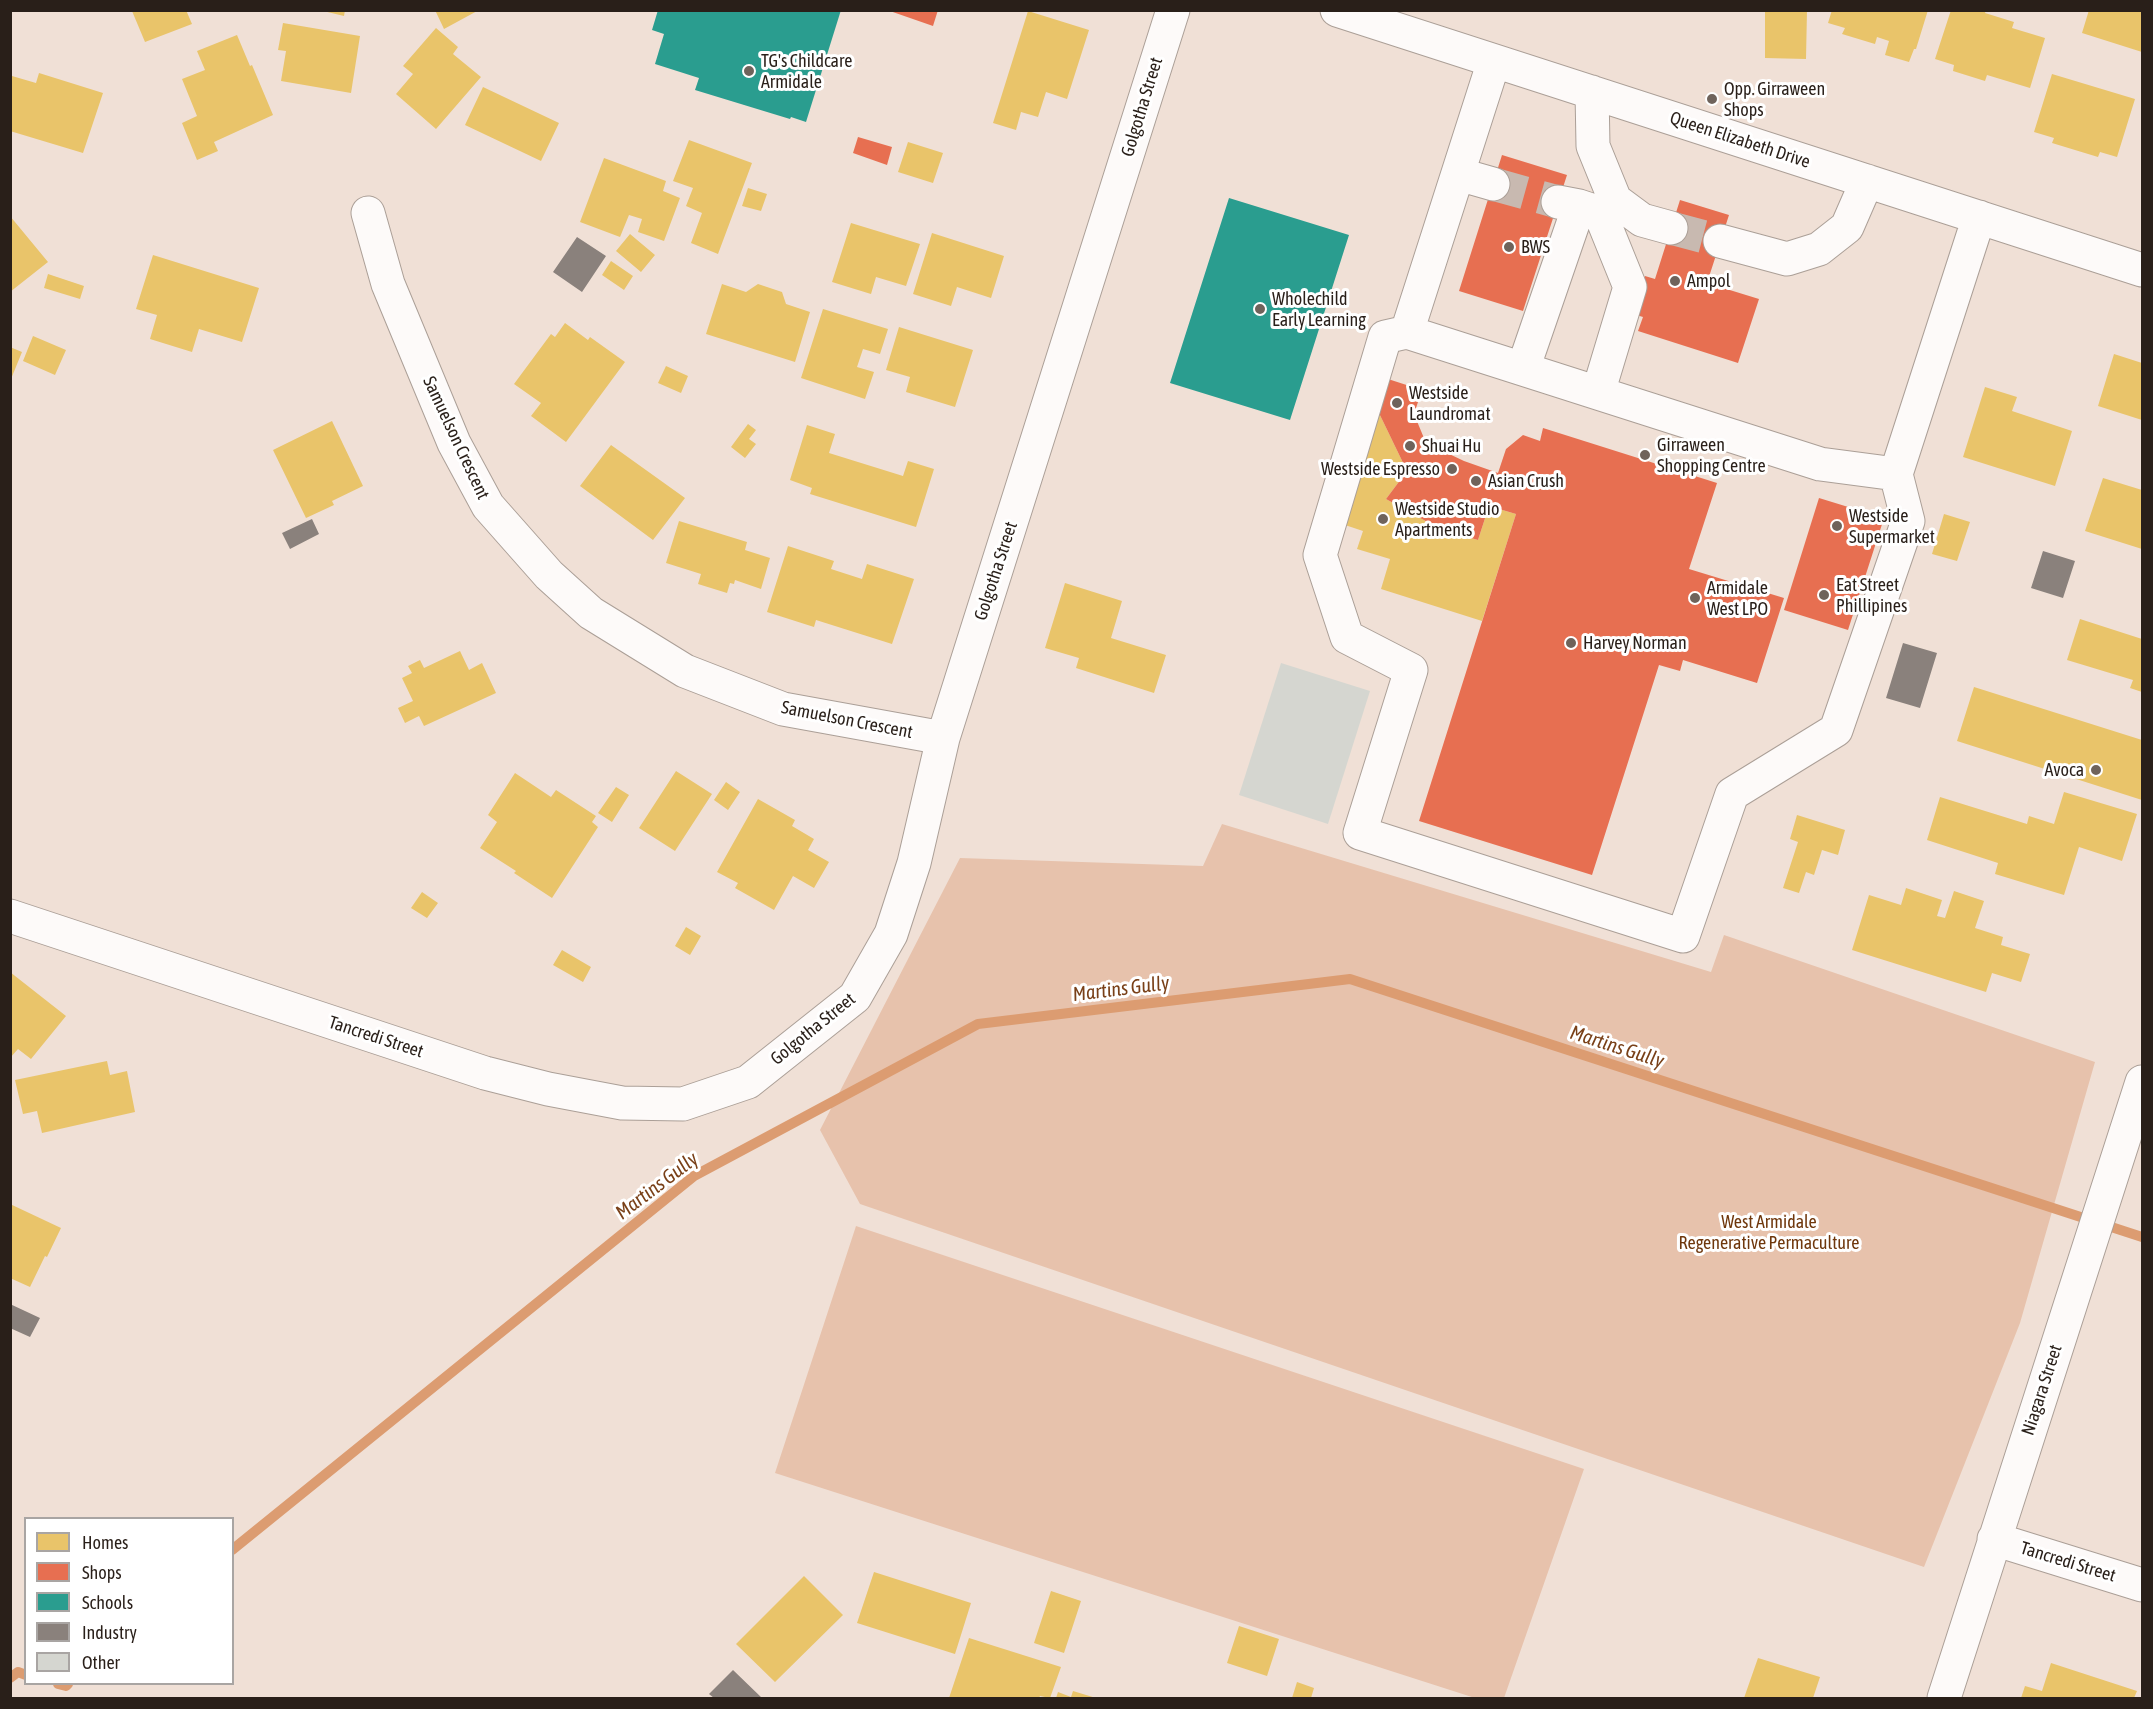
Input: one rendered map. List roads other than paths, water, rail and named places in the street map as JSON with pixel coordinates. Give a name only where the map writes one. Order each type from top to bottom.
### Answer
[{"type":"street","name":"Golgotha Street","points":[[748,1082],[855,997],[891,934],[914,863],[943,738],[1173,10]]},
{"type":"street","name":"Queen Elizabeth Drive","points":[[1336,10],[2142,270]]},
{"type":"street","points":[[1407,332],[1494,61]]},
{"type":"street","points":[[1523,369],[1588,205],[1593,146],[1592,92]]},
{"type":"street","points":[[1458,174],[1493,184]]},
{"type":"street","points":[[1720,241],[1787,259],[1819,249],[1847,227],[1867,181]]},
{"type":"street","points":[[1588,205],[1671,228]]},
{"type":"street","points":[[1588,205],[1630,287],[1598,393]]},
{"type":"street","name":"Samuelson Crescent","points":[[368,213],[388,284],[454,443],[488,506],[549,575],[591,613],[685,671],[783,710],[943,738]]},
{"type":"street","points":[[1896,474],[1820,464],[1407,332],[1385,337],[1320,555],[1347,637],[1411,670],[1360,833],[1683,936],[1732,794],[1836,730],[1908,521],[1896,474],[1979,217]]},
{"type":"street","name":"Tancredi Street","points":[[10,916],[485,1073],[548,1089],[622,1103],[683,1104],[748,1082]]},
{"type":"street","name":"Niagara Street","points":[[1944,1698],[2142,1082]]},
{"type":"street","name":"Tancredi Street","points":[[1994,1539],[2142,1585]]},
{"type":"waterway","name":"Martins Gully","points":[[234,1548],[694,1176],[978,1024],[1350,979],[2142,1237]]},
{"type":"waterway","name":"Martins Gully","points":[[10,1678],[18,1672],[24,1674]]},
{"type":"waterway","name":"Martins Gully","points":[[62,1685],[67,1685]]},
{"type":"tunnel","points":[[1493,184],[1558,202]]},
{"type":"tunnel","points":[[1671,228],[1720,241]]},
{"type":"place","name":"TG's Childcare Armidale","points":[[749,71]]},
{"type":"place","name":"Opp. Girraween Shops","points":[[1712,99]]},
{"type":"place","name":"BWS","points":[[1509,247]]},
{"type":"place","name":"Ampol","points":[[1675,281]]},
{"type":"place","name":"Wholechild Early Learning","points":[[1260,309]]},
{"type":"place","name":"Westside Laundromat","points":[[1397,403]]},
{"type":"place","name":"Shuai Hu","points":[[1410,446]]},
{"type":"place","name":"Girraween Shopping Centre","points":[[1645,455]]},
{"type":"place","name":"Westside Espresso","points":[[1452,469]]},
{"type":"place","name":"Asian Crush","points":[[1476,481]]},
{"type":"place","name":"Westside Studio Apartments","points":[[1383,519]]},
{"type":"place","name":"Westside Supermarket","points":[[1837,526]]},
{"type":"place","name":"Eat Street Phillipines","points":[[1824,595]]},
{"type":"place","name":"Armidale West LPO","points":[[1695,598]]},
{"type":"place","name":"Harvey Norman","points":[[1571,643]]},
{"type":"place","name":"Avoca","points":[[2096,770]]},
{"type":"park label","name":"West Armidale Regenerative Permaculture","points":[[1769,1232]]}]
